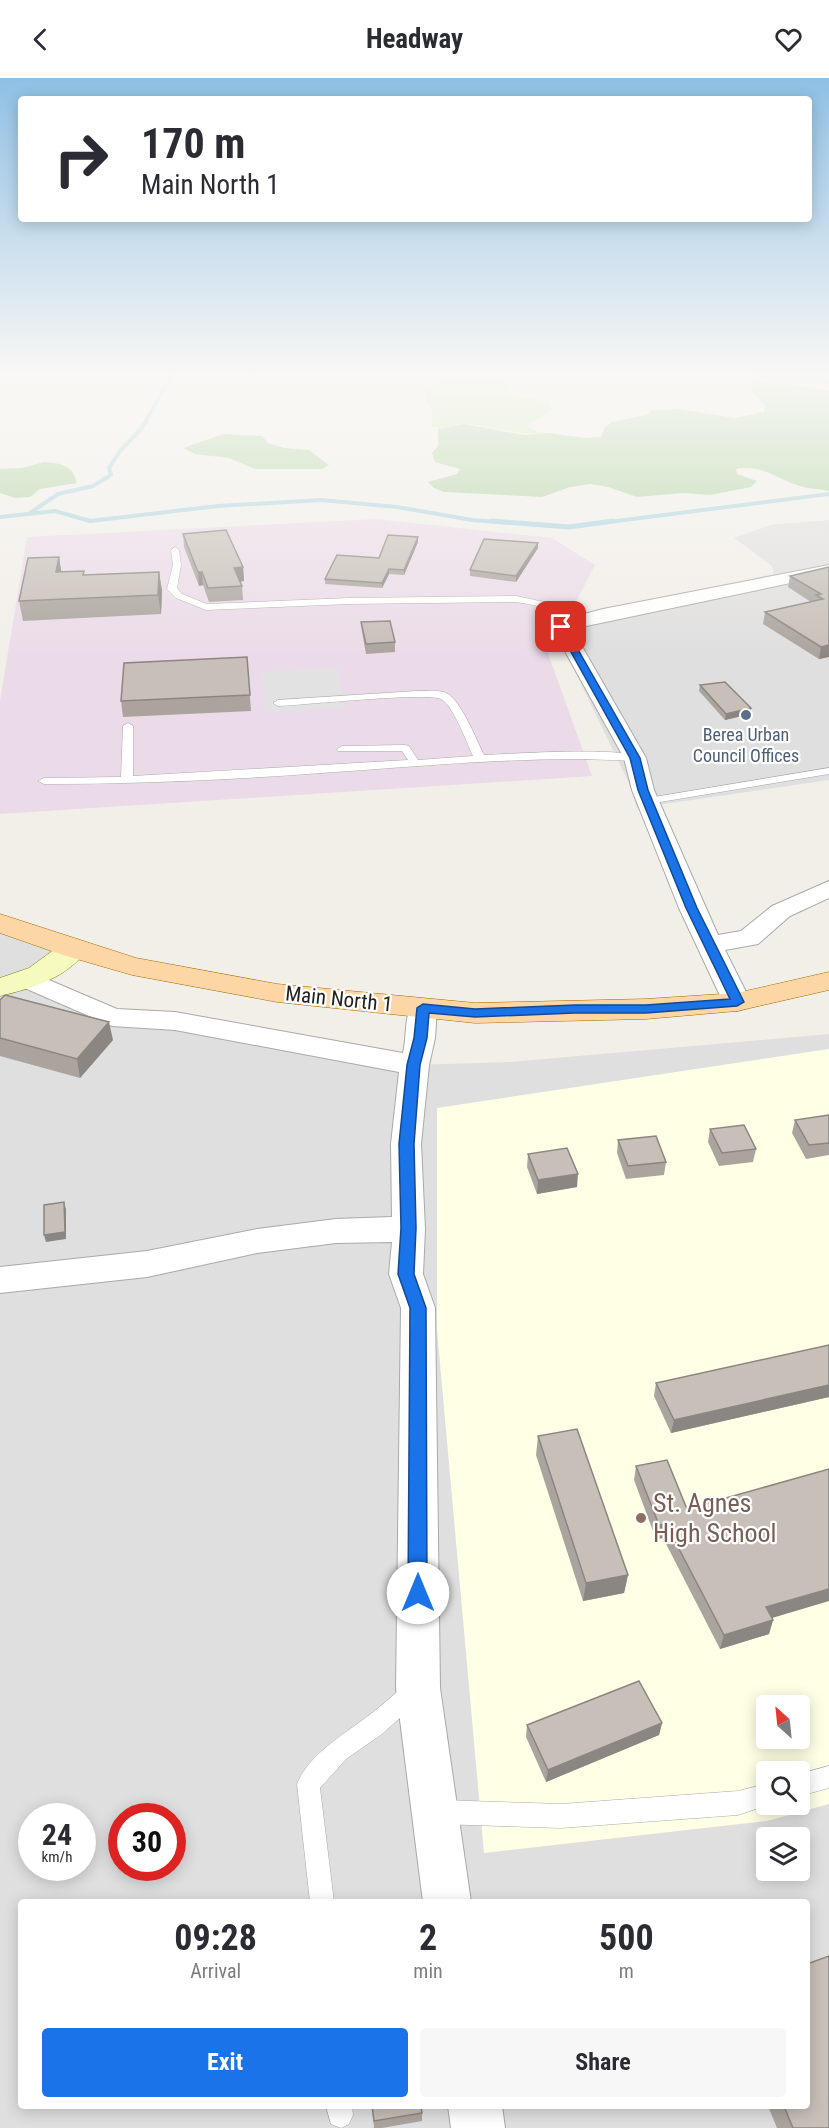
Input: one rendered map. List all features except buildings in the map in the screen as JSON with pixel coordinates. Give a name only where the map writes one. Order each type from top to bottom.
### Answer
[{"type":"main road","name":"Main North 1","points":[[0,923],[73,949],[132,966],[278,993],[475,1013],[646,1009],[737,1002],[829,981]]},
{"type":"street","points":[[737,1002],[692,908],[648,801],[635,758],[561,627],[603,615],[829,570]]},
{"type":"street","points":[[710,944],[749,938],[781,911],[829,889]]},
{"type":"street","points":[[0,987],[30,980],[55,966],[73,949]]},
{"type":"street","points":[[30,980],[112,1017],[175,1021],[414,1065]]},
{"type":"street","points":[[423,1008],[414,1065],[406,1144],[409,1228],[406,1274],[418,1308],[418,1688],[447,1899]]},
{"type":"street","points":[[0,1280],[147,1264],[257,1241],[336,1231],[409,1228]]},
{"type":"street","points":[[475,2109],[478,2128]]},
{"type":"lane","points":[[174,550],[177,565],[172,589],[179,596],[206,607],[349,601],[516,599],[546,604],[553,610],[561,627]]},
{"type":"lane","points":[[278,703],[397,695],[442,695],[448,699],[464,725],[480,759]]},
{"type":"lane","points":[[127,780],[128,726]]},
{"type":"lane","points":[[342,750],[405,748],[415,764]]},
{"type":"lane","points":[[44,781],[237,776],[480,759],[592,755],[635,758]]},
{"type":"lane","points":[[648,801],[829,771]]},
{"type":"lane","points":[[322,1899],[308,1784],[338,1751],[374,1726],[418,1688]]},
{"type":"lane","points":[[810,1782],[829,1777]]},
{"type":"lane","points":[[435,1812],[561,1816],[738,1803],[756,1798]]},
{"type":"shaded area","points":[[376,519],[552,538],[595,565],[577,600],[536,620],[592,776],[0,814],[0,701],[27,537]]},
{"type":"shaded area","points":[[829,520],[829,780],[637,808],[628,781],[554,628],[578,615],[774,574],[772,566],[734,538],[771,525]]},
{"type":"shaded area","points":[[338,668],[344,708],[264,712],[262,672]]},
{"type":"shaded area","points":[[0,923],[73,949],[31,980],[112,1017],[414,1065],[510,1062],[829,1034],[829,2128],[0,2128]]},
{"type":"shaded area","name":"St. Agnes High School","points":[[829,1049],[829,1804],[810,1809],[810,1761],[756,1761],[756,1815],[789,1815],[767,1821],[484,1853],[437,1330],[437,1108]]},
{"type":"green space","points":[[66,467],[72,472],[77,483],[40,489],[30,497],[15,498],[0,493],[0,469]]},
{"type":"green space","points":[[249,467],[326,467],[322,469],[255,469]]},
{"type":"green space","points":[[452,467],[829,467],[829,491],[803,487],[762,470],[745,468],[736,469],[737,474],[757,481],[751,487],[710,495],[684,493],[637,497],[608,487],[590,484],[570,487],[542,497],[444,492],[434,488],[428,482],[457,474],[460,469]]},
{"type":"waterway","points":[[30,513],[58,494],[93,486],[111,475],[110,467]]},
{"type":"waterway","points":[[601,523],[829,494]]},
{"type":"waterway","points":[[0,517],[55,511],[90,521],[218,506],[321,500],[397,507],[472,520],[512,523]]},
{"type":"waterway","points":[[492,521],[569,527],[613,521]]},
{"type":"place","name":"Berea Urban Council Offices","points":[[746,715]]},
{"type":"place","name":"St. Agnes High School","points":[[641,1518]]},
{"type":"route","points":[[418,1593],[418,1308],[406,1274],[409,1228],[406,1144],[414,1065],[423,1008],[475,1013],[646,1009],[737,1002],[692,908],[643,790],[635,758],[561,627]]}]
